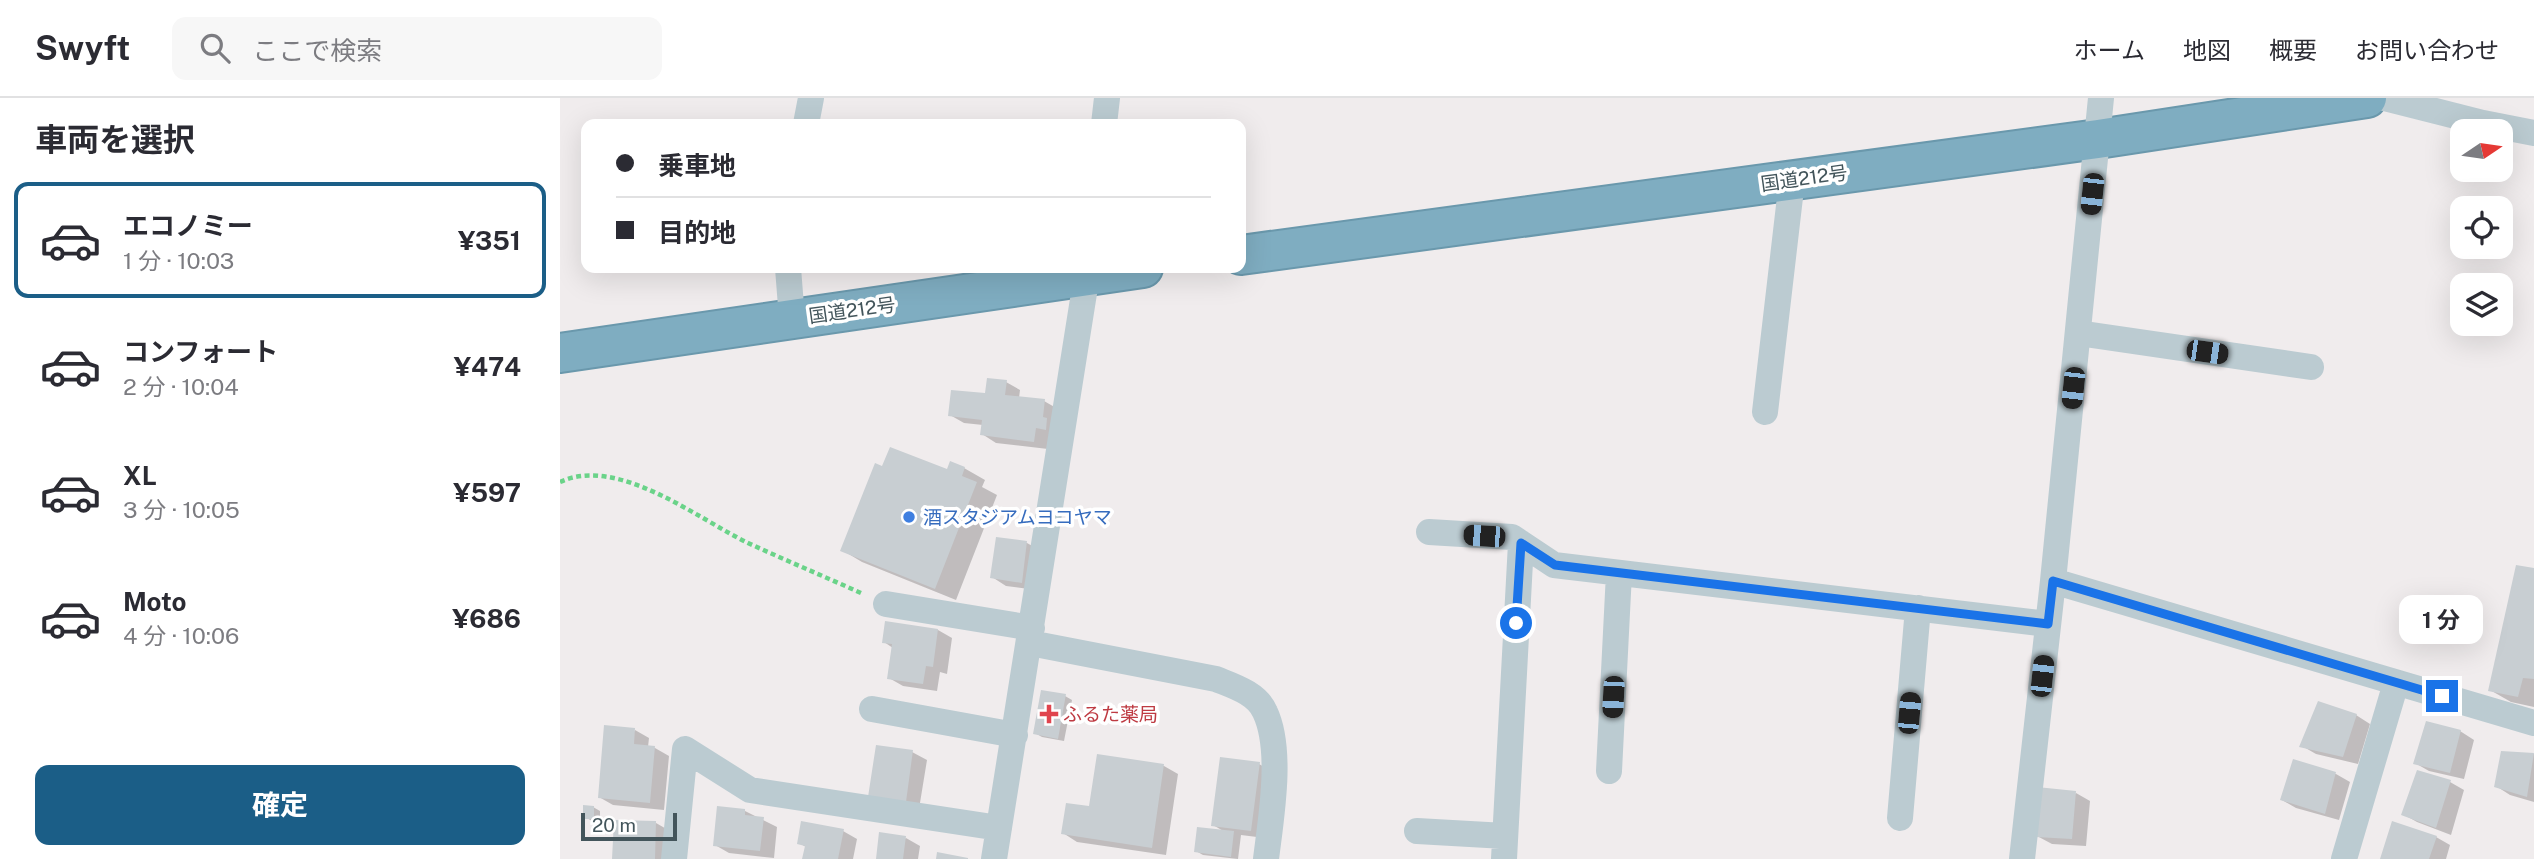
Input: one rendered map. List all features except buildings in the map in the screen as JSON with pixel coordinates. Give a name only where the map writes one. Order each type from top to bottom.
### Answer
[{"type":"highway","name":"国道212号","points":[[1246,254],[2098,139],[2367,98]]},
{"type":"highway","name":"国道212号","points":[[560,353],[1082,273]]},
{"type":"street","points":[[807,119],[811,98]]},
{"type":"street","points":[[1105,119],[1107,98]]},
{"type":"street","points":[[2022,859],[2053,581],[2101,98]]},
{"type":"street","points":[[2384,98],[2534,133]]},
{"type":"street","points":[[1765,412],[1791,180]]},
{"type":"street","points":[[788,273],[792,319]]},
{"type":"street","points":[[994,859],[1088,273]]},
{"type":"street","points":[[2078,333],[2311,367]]},
{"type":"street","points":[[1429,532],[1511,537],[1555,565],[2048,624]]},
{"type":"street","points":[[1417,831],[1505,847],[1521,543]]},
{"type":"street","points":[[1609,771],[1619,573]]},
{"type":"street","points":[[2053,581],[2534,723]]},
{"type":"street","points":[[886,604],[1216,679],[1254,698],[1265,710],[1274,764],[1266,859]]},
{"type":"street","points":[[1900,818],[1918,608]]},
{"type":"street","points":[[2344,859],[2396,683]]},
{"type":"street","points":[[872,709],[1014,735]]},
{"type":"street","points":[[674,859],[685,749],[750,790],[999,828]]},
{"type":"path","points":[[560,482],[568,478],[599,476],[647,488],[745,542],[886,604]]},
{"type":"place","name":"酒スタジアムヨコヤマ","points":[[909,517]]},
{"type":"place","name":"ふるた薬局","points":[[1049,714]]},
{"type":"route","points":[[1516,623],[1521,543],[1555,565],[2048,624],[2053,581],[2442,696]]}]
